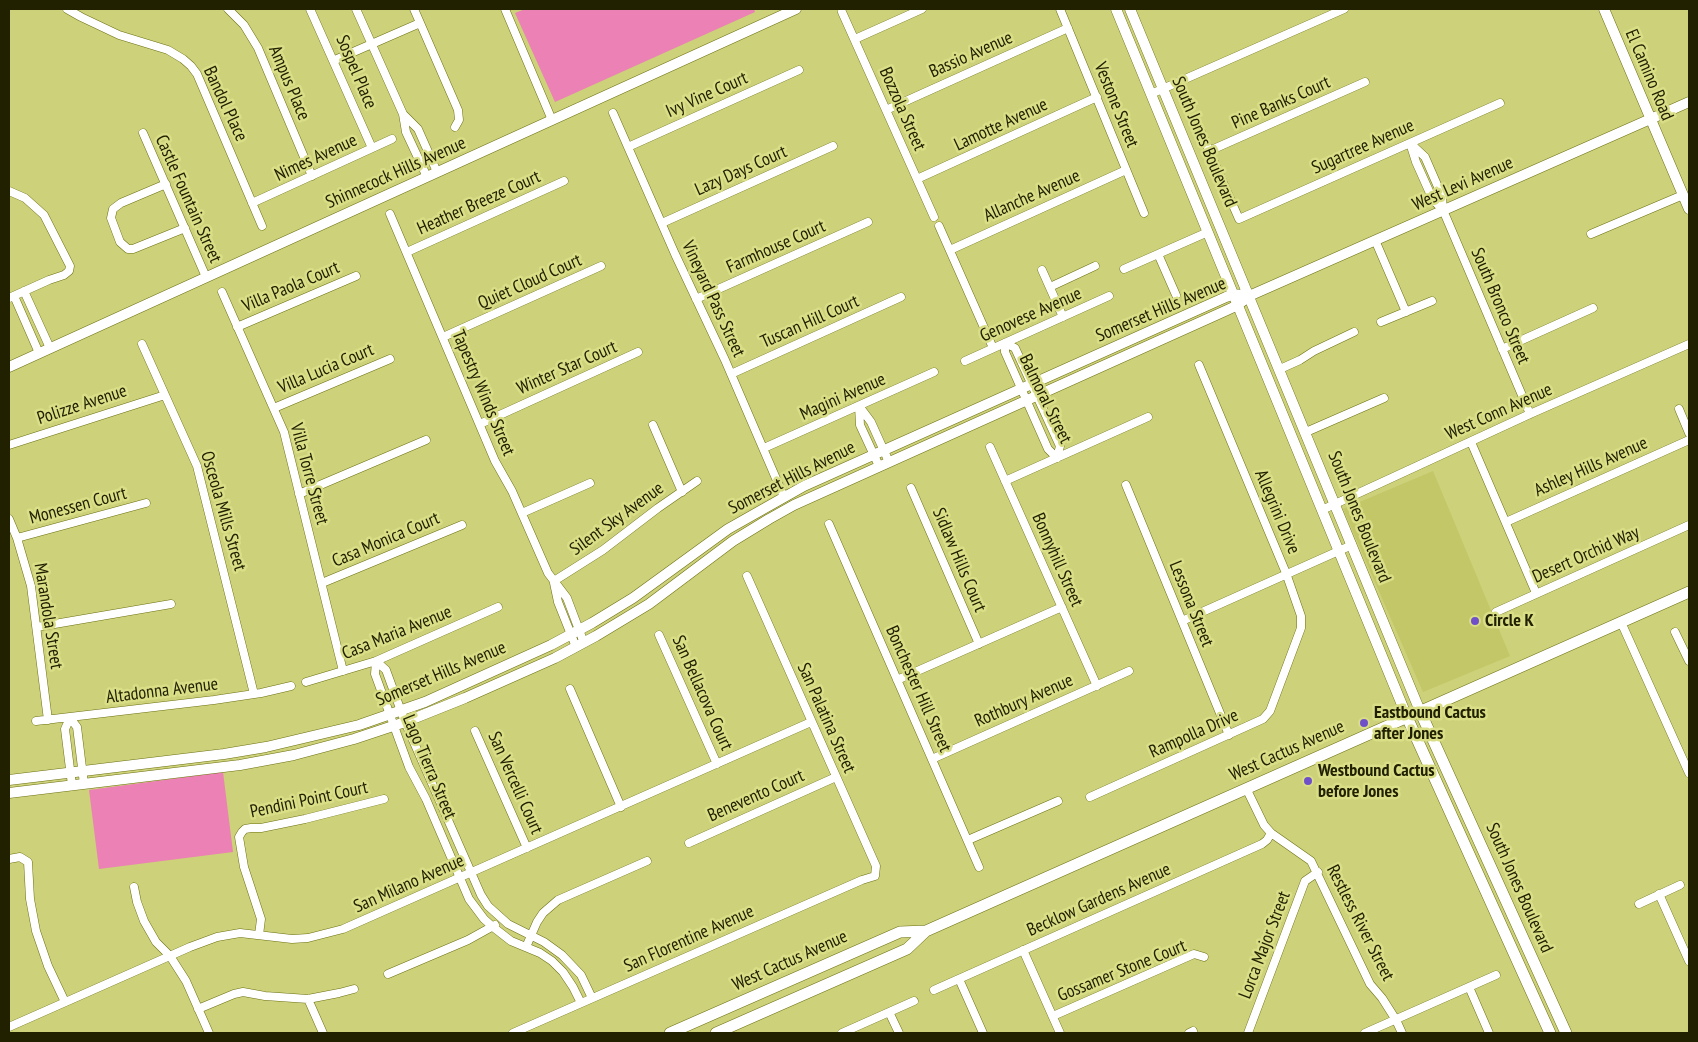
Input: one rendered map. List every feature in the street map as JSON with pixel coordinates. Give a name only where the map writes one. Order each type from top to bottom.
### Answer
[{"type":"main road","name":"Shinnecock Hills Avenue","points":[[9,367],[796,9]]},
{"type":"main road","name":"South Jones Boulevard","points":[[1116,9],[1407,717],[1550,1033]]},
{"type":"main road","name":"South Jones Boulevard","points":[[1130,9],[1420,711],[1566,1033]]},
{"type":"main road","name":"El Camino Road","points":[[1604,9],[1689,209]]},
{"type":"main road","name":"West Levi Avenue","points":[[1249,296],[1689,102]]},
{"type":"main road","name":"Somerset Hills Avenue","points":[[9,780],[224,754],[266,747],[336,731],[390,715],[479,679],[575,632],[633,598],[728,529],[784,497],[884,450],[1234,294],[1249,296]]},
{"type":"main road","name":"Somerset Hills Avenue","points":[[9,793],[277,759],[326,747],[405,722],[490,687],[580,645],[649,604],[733,541],[769,519],[879,466],[1238,305],[1249,296]]},
{"type":"main road","name":"West Cactus Avenue","points":[[716,1033],[907,949],[926,931],[1689,592]]},
{"type":"main road","name":"West Cactus Avenue","points":[[670,1033],[900,932],[926,931]]},
{"type":"street","name":"Bandol Place","points":[[67,9],[81,18],[119,35],[168,50],[183,58],[191,66],[197,74],[262,226]]},
{"type":"street","name":"Ampus Place","points":[[228,9],[244,25],[258,48],[312,176]]},
{"type":"street","name":"Sospel Place","points":[[310,9],[372,148]]},
{"type":"street","points":[[356,9],[403,114],[406,132],[427,177]]},
{"type":"street","points":[[414,9],[458,110],[459,120],[455,127]]},
{"type":"street","points":[[505,9],[552,120]]},
{"type":"street","points":[[855,40],[922,9]]},
{"type":"street","name":"Vestone Street","points":[[1060,9],[1144,213]]},
{"type":"street","points":[[1151,94],[1344,9]]},
{"type":"street","name":"Bozzola Street","points":[[842,12],[934,218]]},
{"type":"street","points":[[334,60],[420,23]]},
{"type":"street","name":"Bassio Avenue","points":[[886,110],[1068,28]]},
{"type":"street","name":"Ivy Vine Court","points":[[628,147],[799,70]]},
{"type":"street","name":"Pine Banks Court","points":[[1209,151],[1365,82]]},
{"type":"street","name":"Lamotte Avenue","points":[[917,180],[1096,97]]},
{"type":"street","name":"Sugartree Avenue","points":[[1209,151],[1239,219],[1500,103]]},
{"type":"street","name":"Vineyard Pass Street","points":[[614,113],[764,448],[784,497]]},
{"type":"street","points":[[403,114],[418,129],[437,172]]},
{"type":"street","points":[[1201,132],[1209,151]]},
{"type":"street","name":"Castle Fountain Street","points":[[143,133],[206,276]]},
{"type":"street","name":"Nimes Avenue","points":[[252,203],[392,139]]},
{"type":"street","name":"South Bronco Street","points":[[1410,143],[1425,157],[1442,196],[1443,210],[1530,414]]},
{"type":"street","name":"Lazy Days Court","points":[[662,223],[833,146]]},
{"type":"street","name":"Allanche Avenue","points":[[950,250],[1126,170]]},
{"type":"street","name":"Heather Breeze Court","points":[[407,252],[564,181]]},
{"type":"street","points":[[166,184],[121,203],[113,209],[111,218],[120,242],[128,249],[133,248],[184,228]]},
{"type":"street","points":[[9,192],[25,198],[44,215],[70,266],[64,275],[11,297],[39,353]]},
{"type":"street","points":[[1590,234],[1683,195]]},
{"type":"street","name":"Tapestry Winds Street","points":[[390,214],[496,461],[522,513],[548,573],[567,598],[580,645]]},
{"type":"street","name":"Farmhouse Court","points":[[696,299],[868,222]]},
{"type":"street","name":"Balmoral Street","points":[[939,226],[993,348]]},
{"type":"street","points":[[1124,269],[1208,232]]},
{"type":"street","points":[[1375,240],[1406,312]]},
{"type":"street","points":[[1158,254],[1176,295]]},
{"type":"street","name":"Quiet Cloud Court","points":[[443,337],[601,266]]},
{"type":"street","points":[[1050,287],[1095,266]]},
{"type":"street","points":[[1042,270],[1063,317]]},
{"type":"street","name":"Villa Paola Court","points":[[237,327],[356,276]]},
{"type":"street","points":[[24,291],[50,348]]},
{"type":"street","name":"Villa Torre Street","points":[[222,292],[274,408],[286,441],[343,671]]},
{"type":"street","name":"Genovese Avenue","points":[[965,361],[1109,296]]},
{"type":"street","name":"Tuscan Hill Court","points":[[731,374],[901,297]]},
{"type":"street","points":[[1382,322],[1432,301]]},
{"type":"street","points":[[1502,349],[1593,308]]},
{"type":"street","points":[[1280,370],[1354,332]]},
{"type":"street","name":"Balmoral Street","points":[[1005,343],[1015,348],[1032,398],[1060,446],[1057,458]]},
{"type":"street","name":"Osceola Mills Street","points":[[142,344],[194,457],[254,694]]},
{"type":"street","name":"West Conn Avenue","points":[[1322,510],[1530,414],[1689,344]]},
{"type":"street","name":"Winter Star Court","points":[[480,424],[638,352]]},
{"type":"street","name":"Villa Lucia Court","points":[[274,408],[390,359]]},
{"type":"street","name":"Allegrini Drive","points":[[1199,365],[1286,573],[1302,620],[1301,628],[1284,673]]},
{"type":"street","name":"Magini Avenue","points":[[764,448],[934,372]]},
{"type":"street","name":"Polizze Avenue","points":[[9,444],[165,394]]},
{"type":"street","points":[[1306,432],[1384,398]]},
{"type":"street","points":[[859,406],[871,422],[889,462]]},
{"type":"street","points":[[859,406],[860,425],[879,466]]},
{"type":"street","points":[[1679,410],[1689,433]]},
{"type":"street","points":[[1005,481],[1148,417]]},
{"type":"street","points":[[653,425],[682,492]]},
{"type":"street","points":[[299,494],[426,440]]},
{"type":"street","name":"Ashley Hills Avenue","points":[[1506,522],[1689,440]]},
{"type":"street","points":[[1471,442],[1536,593]]},
{"type":"street","name":"Bonnyhill Street","points":[[990,447],[1097,686]]},
{"type":"street","name":"Silent Sky Avenue","points":[[554,581],[603,550],[697,482]]},
{"type":"street","points":[[522,513],[590,483]]},
{"type":"street","name":"Lessona Street","points":[[1126,485],[1229,735]]},
{"type":"street","name":"Sidlaw Hills Court","points":[[911,488],[979,644]]},
{"type":"street","name":"Monessen Court","points":[[17,538],[146,503]]},
{"type":"street","name":"Marandola Street","points":[[9,519],[17,538],[31,586],[48,720]]},
{"type":"street","name":"Casa Monica Court","points":[[322,583],[462,524]]},
{"type":"street","name":"Bonchester Hill Street","points":[[828,524],[980,867]]},
{"type":"street","name":"Desert Orchid Way","points":[[1496,612],[1689,525]]},
{"type":"street","points":[[1182,621],[1352,545]]},
{"type":"street","name":"San Palatina Street","points":[[747,576],[876,866],[876,872]]},
{"type":"street","points":[[37,627],[171,604]]},
{"type":"street","name":"Casa Maria Avenue","points":[[306,682],[376,661],[498,608]]},
{"type":"street","points":[[897,680],[1062,608]]},
{"type":"street","points":[[1621,622],[1689,773]]},
{"type":"street","points":[[1675,632],[1688,657]]},
{"type":"street","name":"San Bellacova Court","points":[[659,635],[717,764]]},
{"type":"street","name":"Lago Tierra Street","points":[[376,661],[386,670],[400,711],[470,873],[485,900],[501,918],[517,930],[552,948],[572,964],[581,975],[592,998]]},
{"type":"street","name":"Lago Tierra Street","points":[[376,661],[375,674],[409,766],[426,799],[469,899],[484,919],[511,941],[540,953],[552,961],[563,972],[581,1004]]},
{"type":"street","name":"Rothbury Avenue","points":[[932,759],[1129,672]]},
{"type":"street","name":"Rampolla Drive","points":[[1090,797],[1258,721],[1270,711],[1284,673]]},
{"type":"street","name":"Altadonna Avenue","points":[[36,721],[254,694],[291,686]]},
{"type":"street","points":[[570,689],[621,807]]},
{"type":"street","points":[[72,785],[66,729],[70,718],[78,727],[84,784]]},
{"type":"street","name":"San Milano Avenue","points":[[9,1027],[217,937],[240,933],[292,939],[308,938],[343,929],[812,722]]},
{"type":"street","name":"San Vercelli Court","points":[[475,731],[527,848]]},
{"type":"street","name":"Benevento Court","points":[[689,843],[836,777]]},
{"type":"street","name":"Restless River Street","points":[[1246,788],[1264,825],[1271,833],[1308,858],[1318,872],[1370,984],[1382,998],[1402,1033]]},
{"type":"street","name":"Pendini Point Court","points":[[260,935],[260,919],[244,867],[239,837],[242,832],[251,828],[305,820],[384,799]]},
{"type":"street","points":[[968,840],[1058,801]]},
{"type":"street","name":"Becklow Gardens Avenue","points":[[934,990],[1262,844],[1271,833]]},
{"type":"street","points":[[9,859],[17,857],[28,862],[30,899],[36,931],[48,966],[65,1002]]},
{"type":"street","points":[[526,947],[543,914],[558,900],[647,861]]},
{"type":"street","name":"San Florentine Avenue","points":[[513,1033],[862,880],[871,878],[875,876],[876,872]]},
{"type":"street","name":"Lorca Major Street","points":[[1248,1033],[1305,881],[1318,872]]},
{"type":"street","points":[[1639,904],[1680,885]]},
{"type":"street","points":[[134,888],[144,921],[156,942],[170,956],[186,980],[209,1033]]},
{"type":"street","points":[[1659,894],[1689,961]]},
{"type":"street","points":[[388,974],[493,927],[501,918]]},
{"type":"street","points":[[1023,950],[1060,1033]]},
{"type":"street","name":"Gossamer Stone Court","points":[[1053,1016],[1194,954],[1204,957]]},
{"type":"street","points":[[1365,1033],[1496,975]]},
{"type":"street","points":[[959,979],[983,1033]]},
{"type":"street","points":[[1469,987],[1489,1033]]},
{"type":"street","points":[[198,1008],[243,992],[265,996],[308,999],[354,989]]},
{"type":"street","points":[[308,999],[323,1033]]},
{"type":"street","points":[[842,1033],[914,1000]]},
{"type":"street","points":[[890,1012],[899,1033]]},
{"type":"shaded area","points":[[525,9],[754,9],[755,12],[555,102],[515,13]]},
{"type":"shaded area","points":[[1433,471],[1510,656],[1423,692],[1343,509]]},
{"type":"shaded area","points":[[223,772],[233,852],[99,869],[89,790]]},
{"type":"place","name":"Circle K","points":[[1475,621]]},
{"type":"place","name":"Eastbound Cactus after Jones","points":[[1364,723]]},
{"type":"place","name":"Westbound Cactus before Jones","points":[[1308,781]]}]
